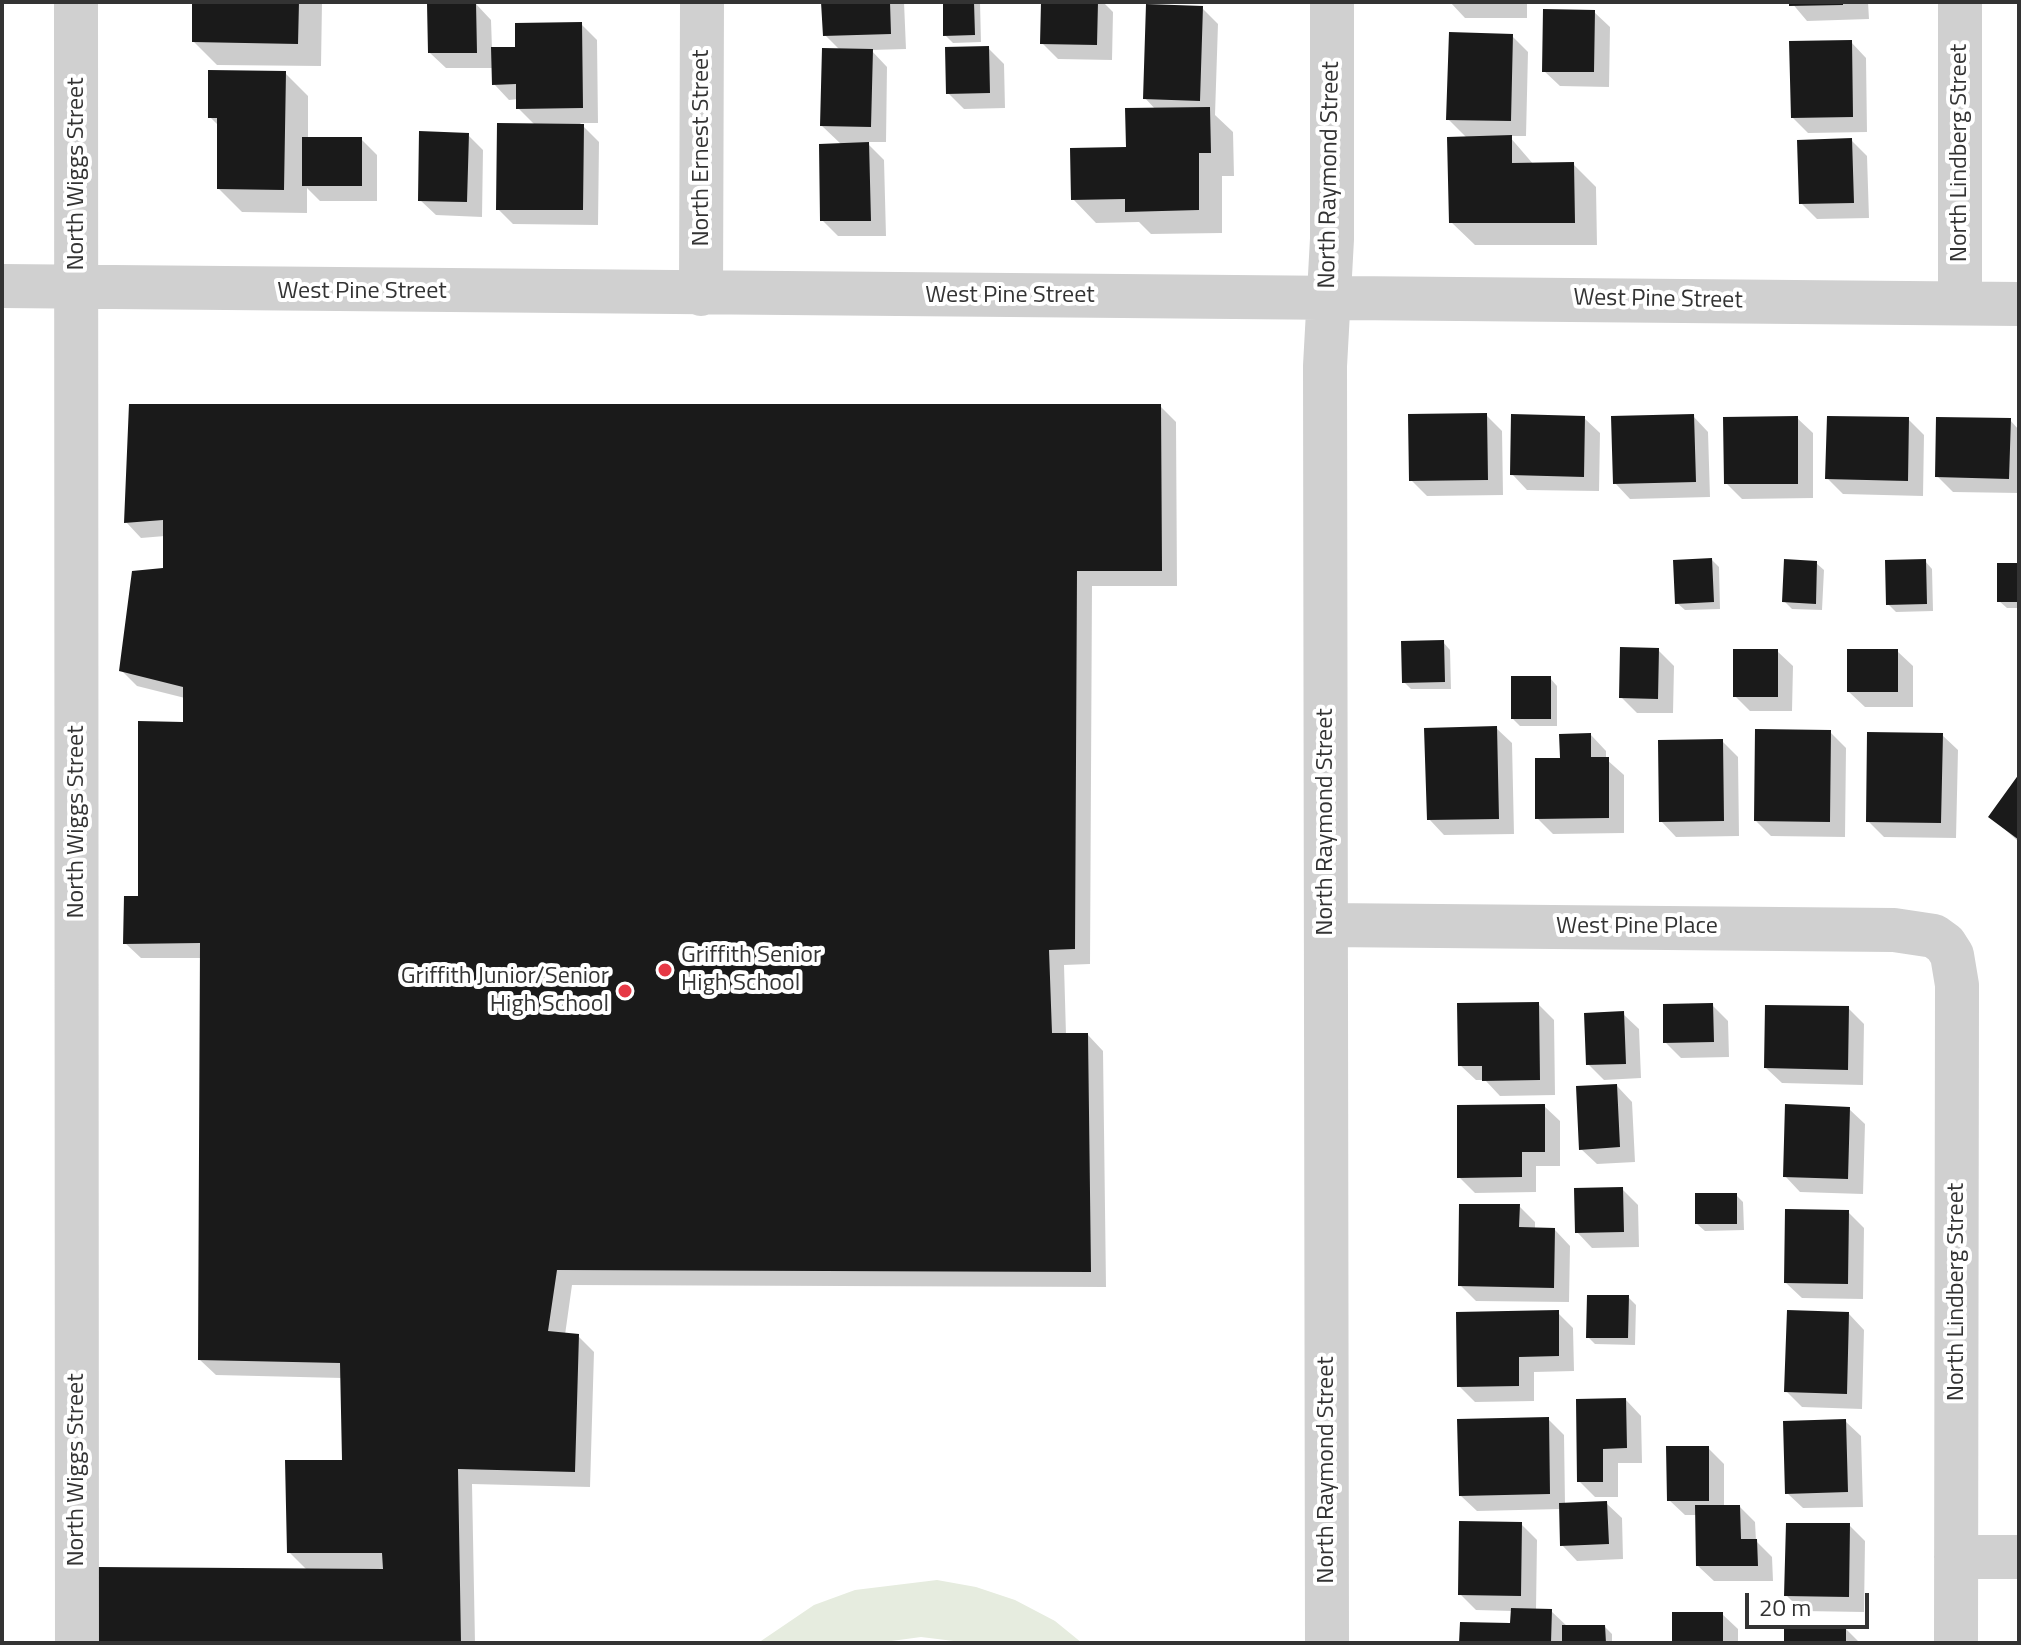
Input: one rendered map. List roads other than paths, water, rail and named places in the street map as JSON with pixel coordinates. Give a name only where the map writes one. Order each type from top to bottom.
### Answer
[{"type":"street","name":"North Wiggs Street","points":[[76,2],[77,1643]]},
{"type":"street","name":"North Ernest Street","points":[[701,294],[702,2]]},
{"type":"street","name":"North Raymond Street","points":[[1327,1643],[1325,366],[1332,239],[1332,2]]},
{"type":"street","name":"North Lindberg Street","points":[[1960,2],[1960,303]]},
{"type":"street","name":"West Pine Street","points":[[2,286],[2019,304]]},
{"type":"street","name":"West Pine Place","points":[[1326,925],[1894,930],[1934,936],[1945,944]]},
{"type":"street","name":"North Lindberg Street","points":[[1945,944],[1952,955],[1957,985],[1956,1643]]},
{"type":"street","points":[[1956,1557],[2019,1557]]},
{"type":"place","name":"Griffith Senior High School","points":[[665,970]]},
{"type":"place","name":"Griffith Junior/Senior High School","points":[[625,991]]}]
